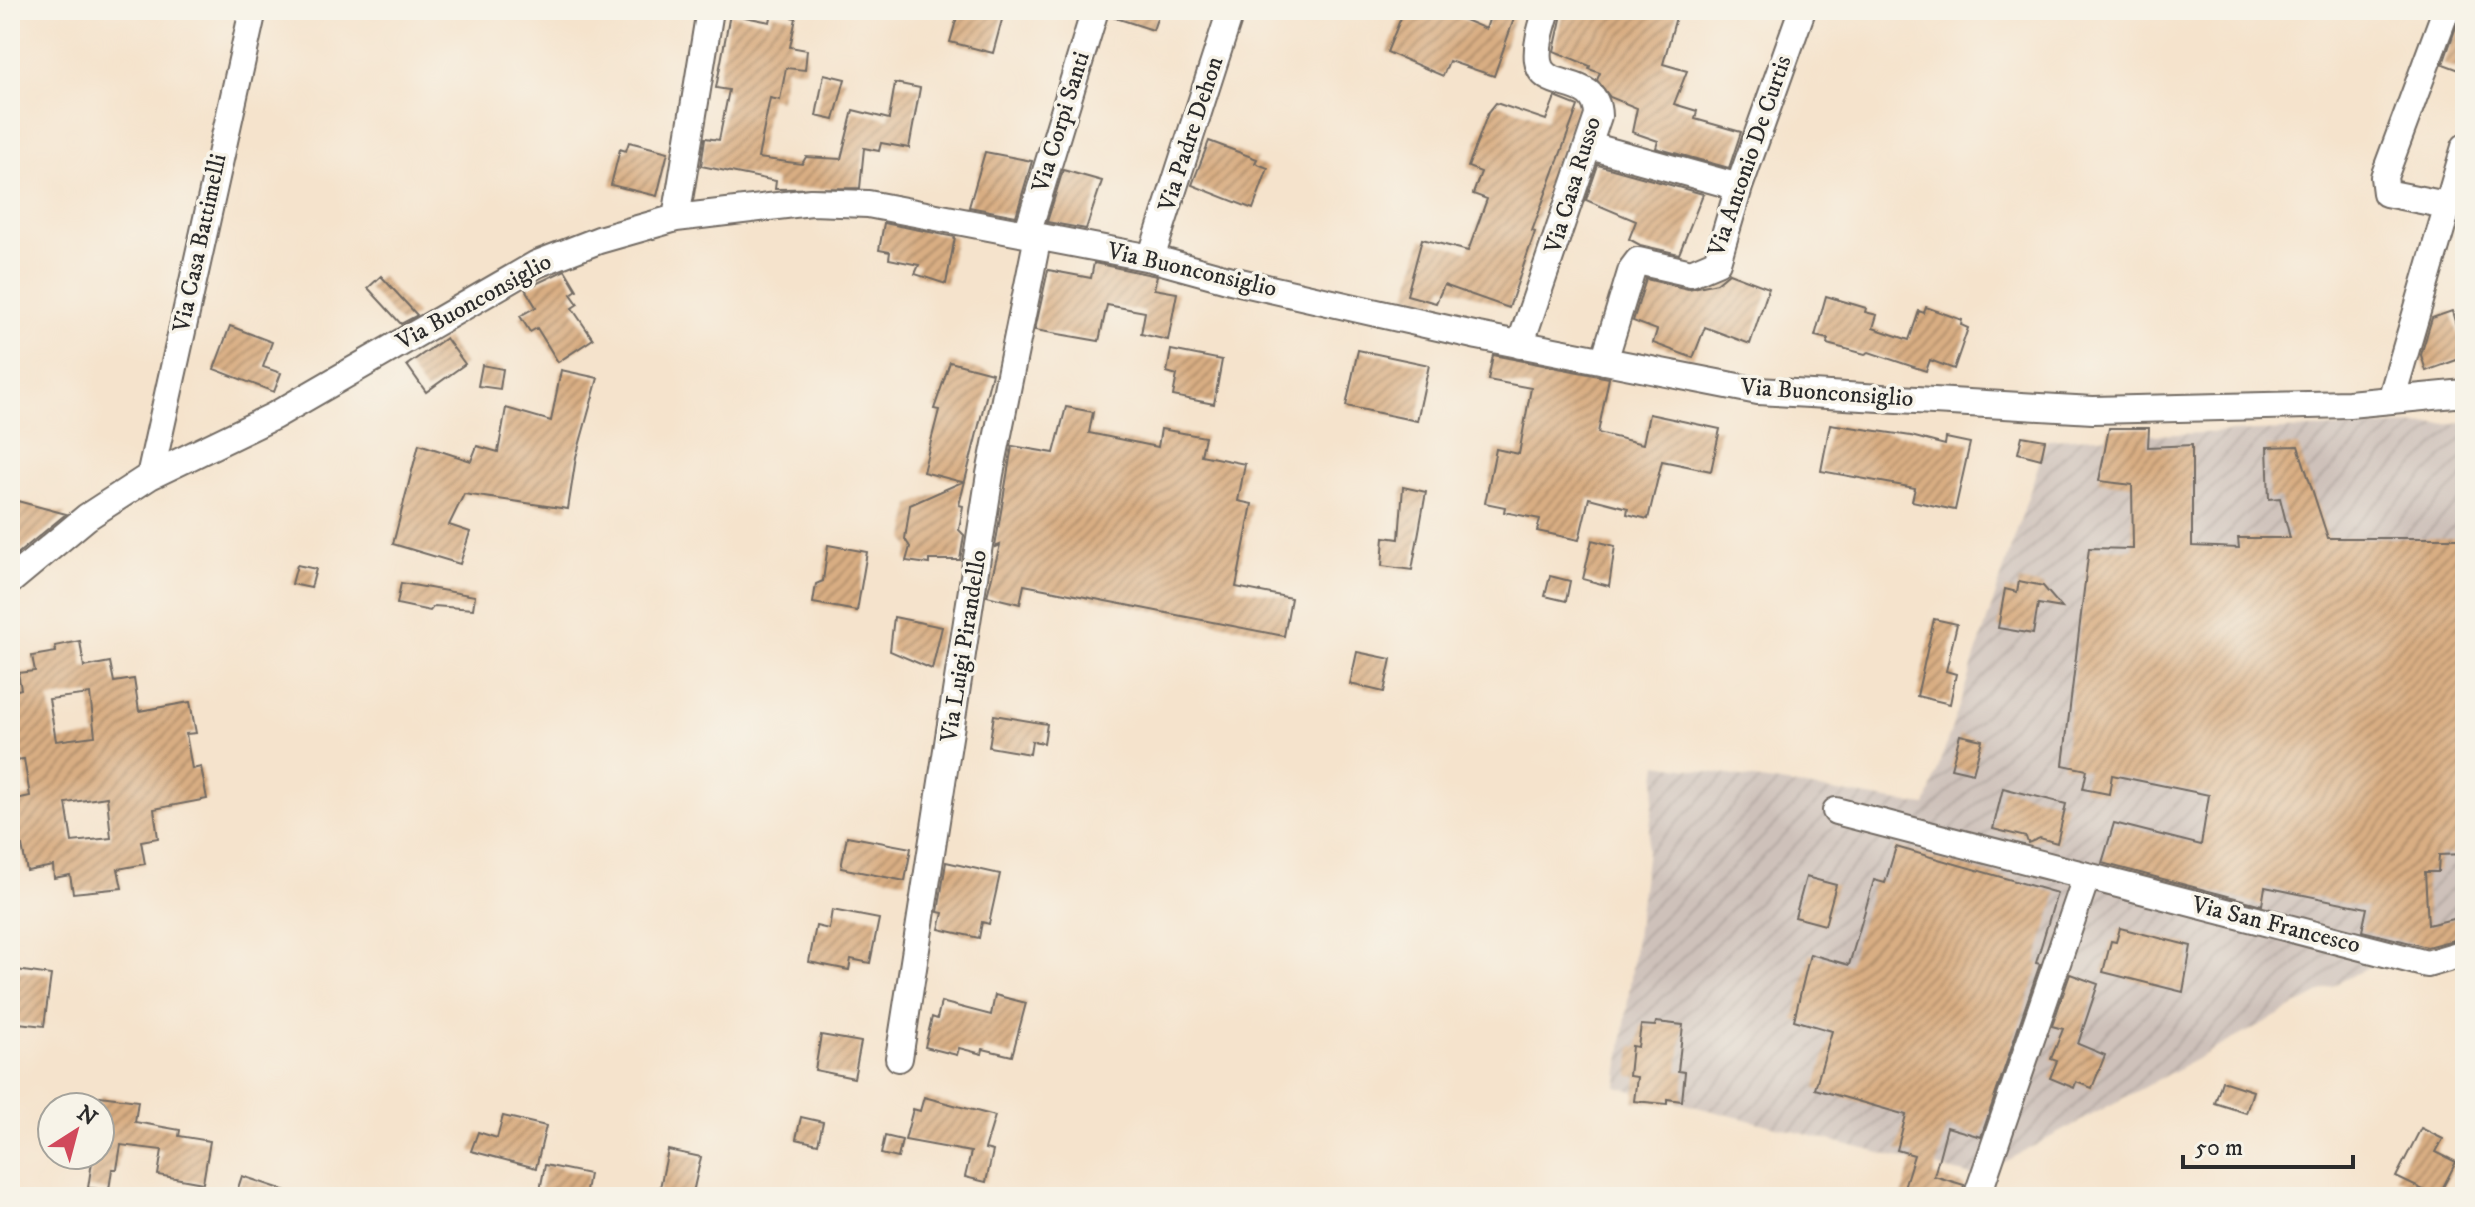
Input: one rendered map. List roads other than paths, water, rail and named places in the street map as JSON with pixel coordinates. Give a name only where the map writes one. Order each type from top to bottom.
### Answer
[{"type":"street","name":"Via Casa Battimelli","points":[[150,476],[253,10]]},
{"type":"street","points":[[676,218],[710,10]]},
{"type":"street","name":"Via Corpi Santi","points":[[1033,235],[1095,10]]},
{"type":"street","name":"Via Padre Dehon","points":[[1151,258],[1231,10]]},
{"type":"street","name":"Via Casa Russo","points":[[1520,345],[1590,146],[1598,103],[1589,92],[1547,76],[1538,65],[1538,43],[1547,10]]},
{"type":"street","name":"Via Antonio De Curtis","points":[[1604,361],[1632,269],[1638,261],[1691,273],[1710,268],[1717,262],[1739,187],[1802,10]]},
{"type":"street","points":[[2446,10],[2384,177],[2386,193],[2446,205]]},
{"type":"street","points":[[1590,146],[1739,187]]},
{"type":"street","points":[[2391,400],[2465,147]]},
{"type":"street","name":"Via Buonconsiglio","points":[[10,581],[87,517],[150,476],[274,416],[537,264],[599,240],[676,218],[811,202],[868,204],[1151,258],[1231,280],[1520,345],[1758,391],[2093,410],[2391,400],[2465,393]]},
{"type":"street","name":"Via Luigi Pirandello","points":[[899,1058],[990,474],[1033,235]]},
{"type":"street","name":"Via San Francesco","points":[[1836,811],[2427,964],[2465,953]]},
{"type":"street","points":[[1977,1197],[2086,878]]}]
